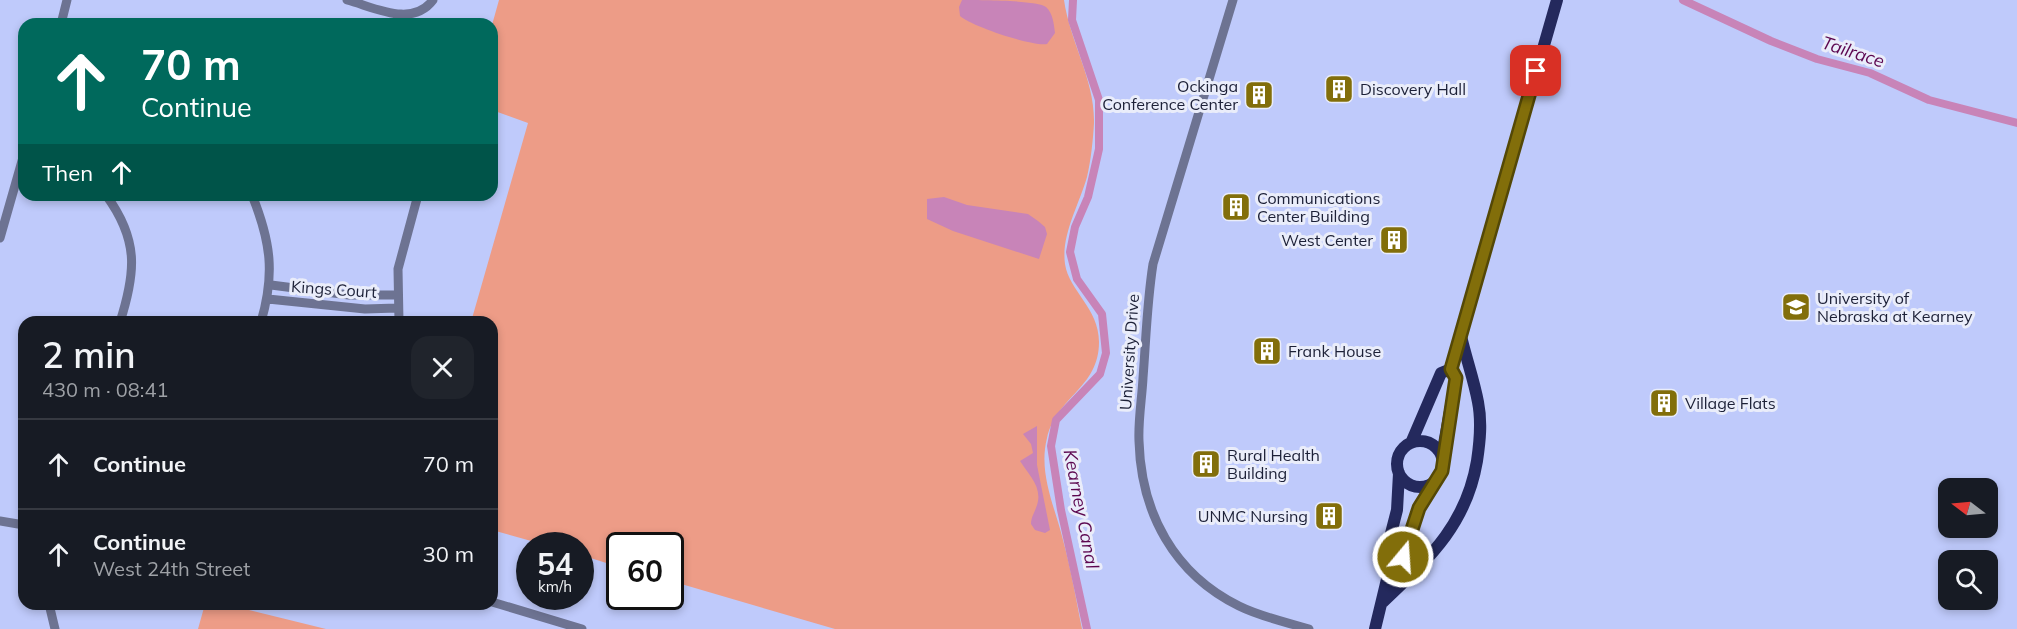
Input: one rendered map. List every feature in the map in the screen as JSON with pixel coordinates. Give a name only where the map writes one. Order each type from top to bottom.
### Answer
[{"type":"main road","points":[[1389,571],[1403,557],[1419,508],[1442,471],[1442,455],[1456,378],[1451,369],[1557,0]]},
{"type":"main road","points":[[1383,602],[1446,538],[1464,508],[1473,481],[1481,437],[1480,419],[1461,335]]},
{"type":"main road","points":[[1375,629],[1389,571],[1387,549],[1397,510],[1400,454],[1411,443],[1441,373],[1451,369]]},
{"type":"main road","points":[[1411,443],[1427,441],[1442,455]]},
{"type":"main road","points":[[1399,473],[1414,486],[1433,483]]},
{"type":"street","points":[[63,18],[68,0]]},
{"type":"street","points":[[347,0],[405,16],[421,11],[433,0]]},
{"type":"street","name":"University Drive","points":[[1233,0],[1153,264],[1146,303],[1138,439],[1142,478],[1150,510],[1162,536],[1192,574],[1240,607],[1309,629]]},
{"type":"street","points":[[0,238],[18,175]]},
{"type":"street","points":[[110,201],[117,210],[130,240],[133,259],[132,281],[122,316]]},
{"type":"street","points":[[255,201],[266,228],[271,285],[263,316]]},
{"type":"street","name":"Kings Court","points":[[399,316],[397,295],[402,246],[416,201]]},
{"type":"street","points":[[271,285],[349,295],[397,295]]},
{"type":"street","name":"Kings Court","points":[[268,299],[354,308],[398,308]]},
{"type":"street","points":[[0,521],[18,524]]},
{"type":"street","points":[[498,604],[582,629]]},
{"type":"street","points":[[50,610],[55,629]]},
{"type":"shaded area","points":[[499,0],[1064,0],[1071,31],[1091,92],[1094,123],[1092,150],[1084,188],[1068,231],[1064,253],[1065,264],[1072,283],[1094,319],[1099,342],[1097,358],[1092,370],[1052,424],[1047,438],[1045,464],[1046,477],[1066,551],[1082,629],[835,629],[684,585],[684,532],[606,532],[606,563],[594,559],[594,532],[516,532],[516,537],[498,532],[498,316],[473,316],[528,123],[498,112],[498,18],[494,18]]},
{"type":"shaded area","points":[[962,0],[1031,3],[1046,7],[1053,19],[1055,33],[1047,44],[1040,44],[989,30],[960,16],[959,7]]},
{"type":"shaded area","points":[[944,197],[967,205],[1028,214],[1045,227],[1047,234],[1039,259],[953,231],[927,219],[927,199]]},
{"type":"shaded area","points":[[1037,426],[1037,465],[1050,530],[1045,533],[1035,530],[1031,524],[1037,505],[1038,492],[1034,481],[1020,461],[1033,453],[1031,444],[1023,434]]},
{"type":"shaded area","points":[[203,610],[249,610],[326,629],[198,629]]},
{"type":"waterway","name":"Kearney Canal","points":[[1073,0],[1072,20],[1099,100],[1099,149],[1088,197],[1075,227],[1070,252],[1077,279],[1102,314],[1106,353],[1100,374],[1056,420],[1051,446],[1061,510],[1087,629]]},
{"type":"waterway","name":"Tailrace","points":[[1683,0],[1771,41],[1817,59],[1870,73],[1929,100],[2017,123]]},
{"type":"place","name":"Discovery Hall","points":[[1339,89]]},
{"type":"place","name":"Ockinga Conference Center","points":[[1259,95]]},
{"type":"place","name":"Communications Center Building","points":[[1236,207]]},
{"type":"place","name":"West Center","points":[[1394,240]]},
{"type":"place","name":"University of Nebraska at Kearney","points":[[1796,307]]},
{"type":"place","name":"Frank House","points":[[1267,351]]},
{"type":"place","name":"Village Flats","points":[[1664,403]]},
{"type":"place","name":"Rural Health Building","points":[[1206,464]]},
{"type":"place","name":"UNMC Nursing","points":[[1329,516]]},
{"type":"route","points":[[1403,557],[1419,508],[1442,471],[1442,455],[1456,378],[1451,369],[1536,71]]}]
